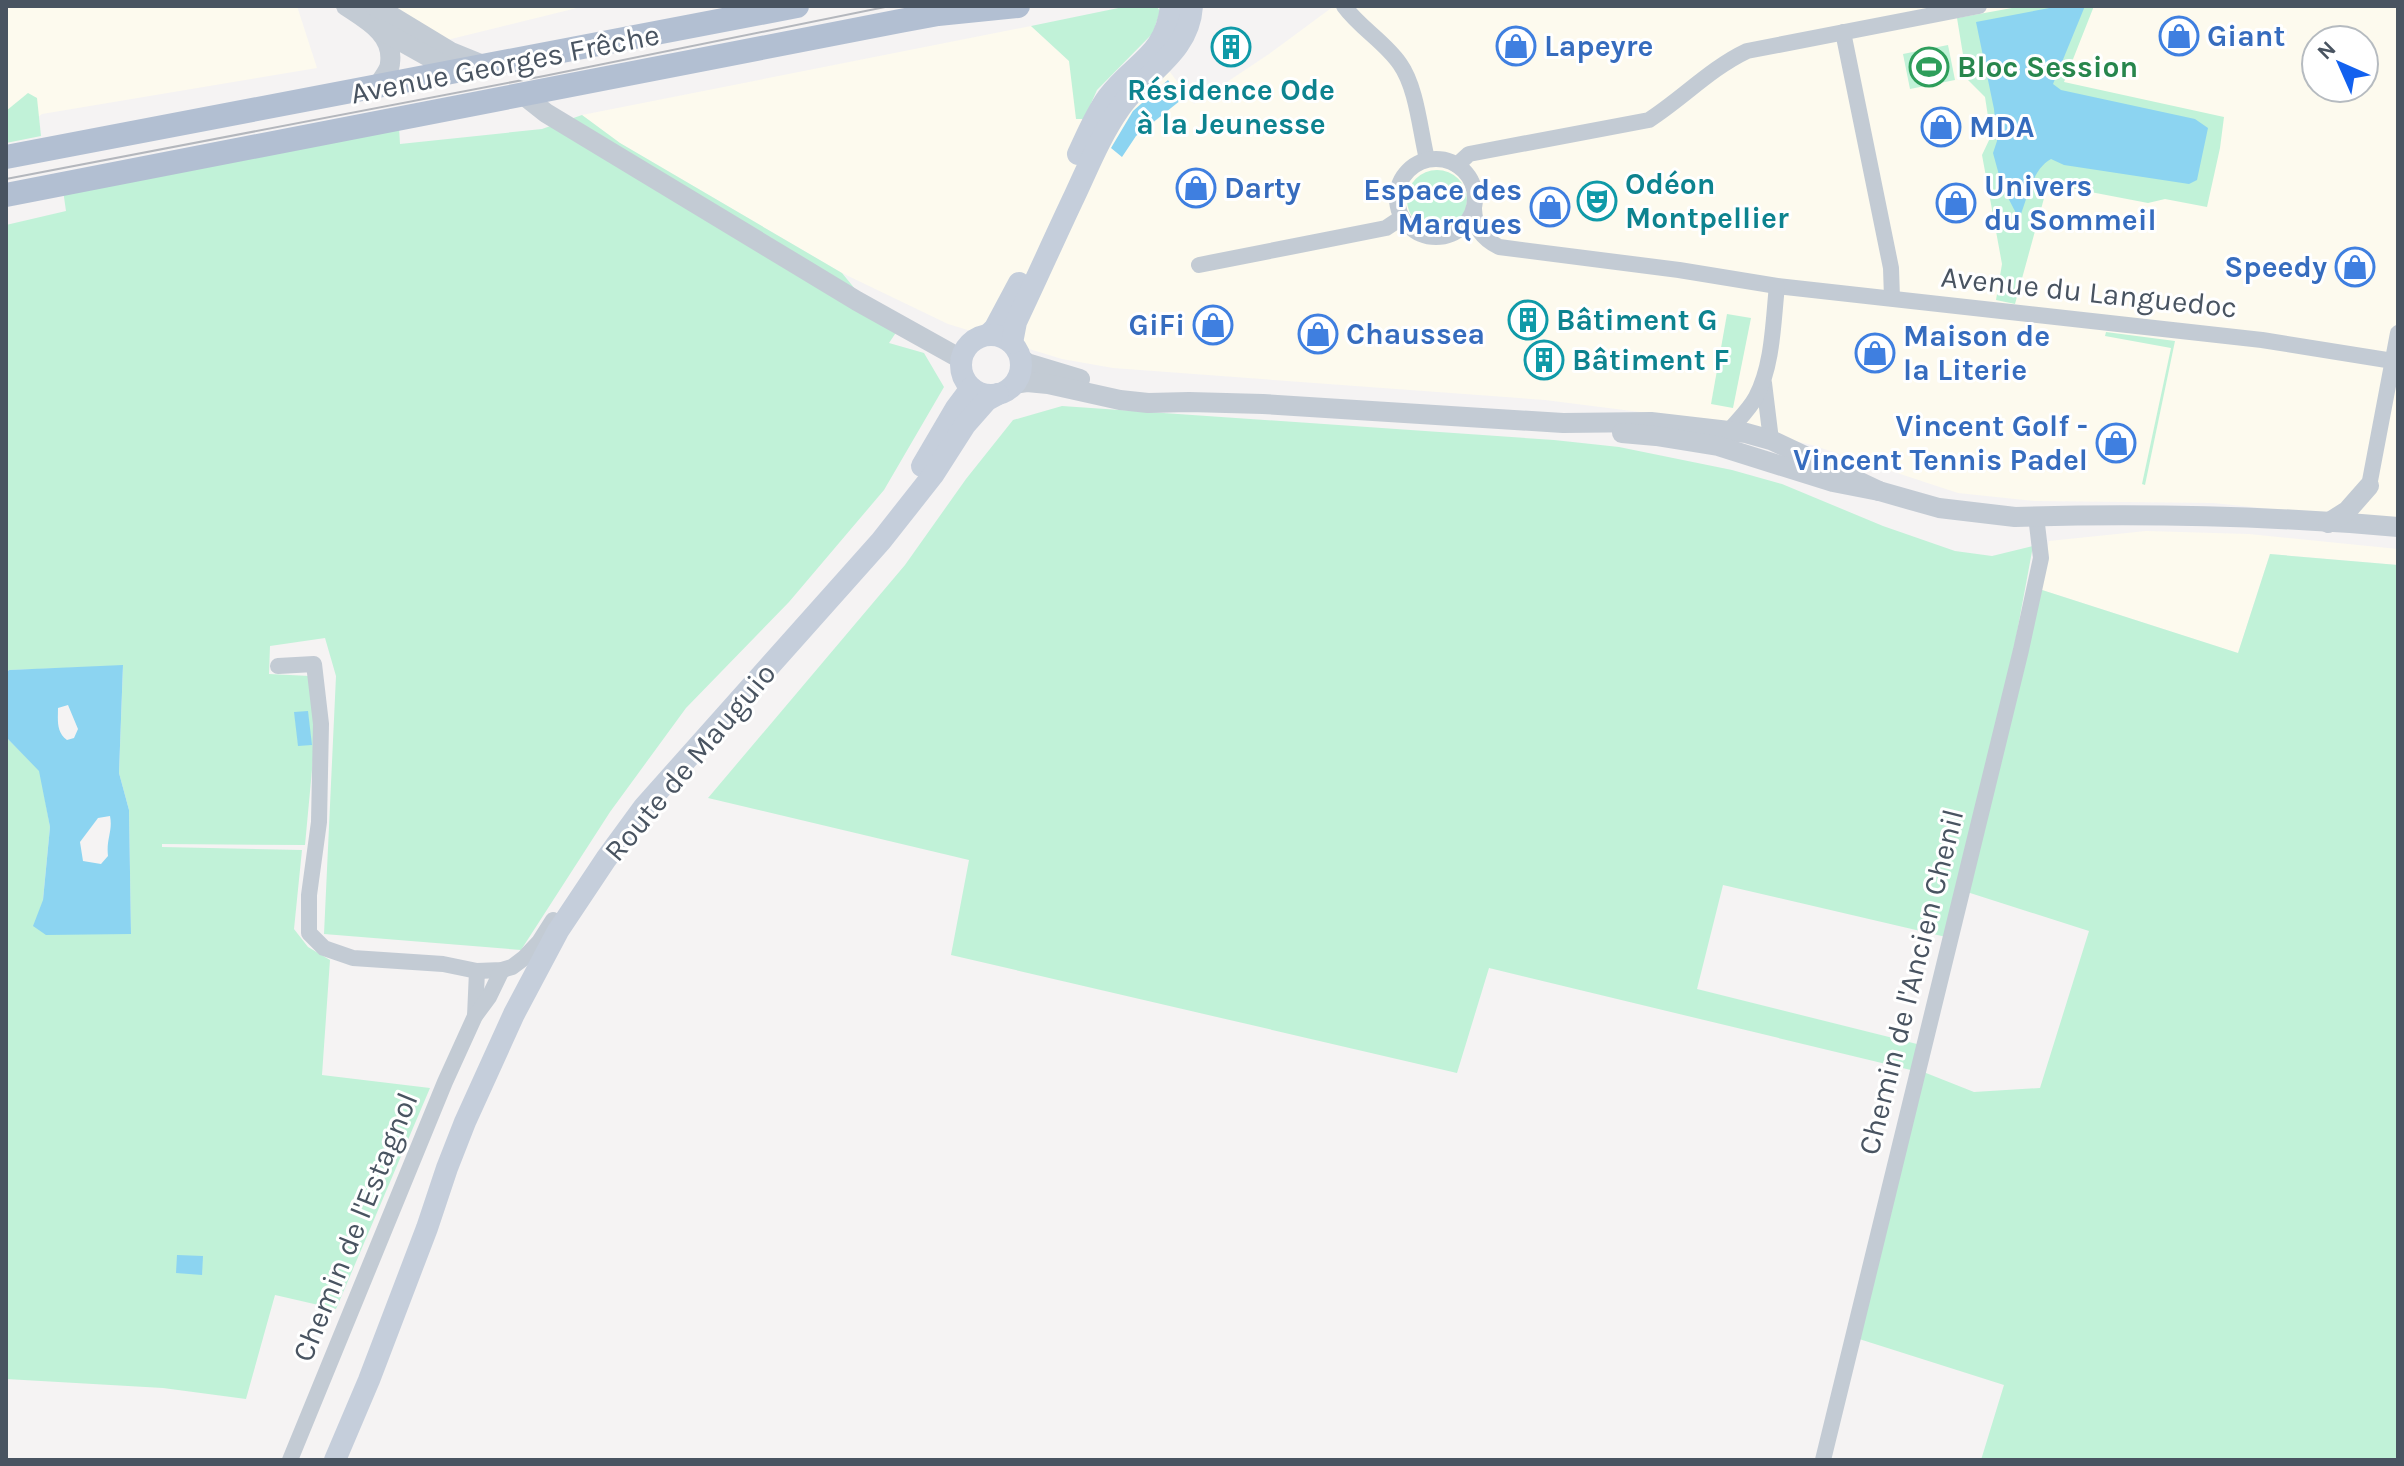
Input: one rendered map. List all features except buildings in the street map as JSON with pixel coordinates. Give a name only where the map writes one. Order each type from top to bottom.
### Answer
[{"type":"main road","name":"Avenue Georges Frêche","points":[[6,157],[797,6]]},
{"type":"main road","name":"Avenue Georges Frêche","points":[[6,195],[938,14],[1018,6]]},
{"type":"main road","points":[[1171,6],[1168,26],[1158,47],[1119,83],[1091,125],[1023,275],[995,328],[970,342],[961,359],[962,375],[971,388],[989,395],[1006,389],[1019,376],[1016,322],[1094,154],[1127,98],[1170,57],[1182,41],[1192,6]]},
{"type":"main road","points":[[483,65],[494,100]]},
{"type":"main road","points":[[454,71],[462,106]]},
{"type":"main road","points":[[989,334],[1005,338],[1016,350]]},
{"type":"main road","name":"Route de Mauguio","points":[[843,583],[971,388]]},
{"type":"main road","name":"Route de Mauguio","points":[[335,1460],[369,1380],[465,1122],[514,1014],[558,931],[644,807],[881,541],[933,475],[965,425],[987,400],[1006,389]]},
{"type":"main road","name":"Route de Mauguio","points":[[321,1460],[433,1190],[447,1168]]},
{"type":"street","points":[[346,6],[374,15],[483,65]]},
{"type":"street","points":[[1344,6],[1401,65],[1409,81],[1427,159]]},
{"type":"street","points":[[1457,165],[1469,154],[1649,120],[1726,61],[1743,53],[1979,6]]},
{"type":"street","points":[[374,15],[454,71]]},
{"type":"street","points":[[374,15],[387,41],[391,65],[378,86]]},
{"type":"street","points":[[1843,32],[1891,268],[1892,298]]},
{"type":"street","points":[[522,94],[546,113],[857,301],[961,359]]},
{"type":"street","points":[[1427,159],[1447,160],[1457,165],[1473,184],[1474,209],[1468,221],[1460,230],[1439,238],[1417,234],[1401,218],[1397,208],[1398,186],[1408,170],[1427,159]]},
{"type":"street","name":"Avenue du Languedoc","points":[[1474,209],[1476,228],[1485,239],[1499,247],[1777,286],[2262,340],[2393,361]]},
{"type":"street","points":[[1199,265],[1386,228],[1401,218]]},
{"type":"street","points":[[1737,437],[1763,377],[1772,338],[1777,286]]},
{"type":"street","points":[[2340,523],[2366,507],[2398,333]]},
{"type":"street","points":[[1016,350],[1027,363],[1095,384],[1189,402]]},
{"type":"street","points":[[1763,377],[1771,440]]},
{"type":"street","points":[[1006,389],[1027,382],[1148,403],[1263,404],[1563,423],[1651,422],[1737,437],[1765,461]]},
{"type":"street","points":[[1563,423],[1709,444],[1833,482],[1939,508],[1982,514],[2215,515],[2340,523],[2394,531]]},
{"type":"street","points":[[1656,436],[1678,433],[1728,443],[1746,433],[1771,440],[1879,491]]},
{"type":"street","points":[[2369,492],[2376,514],[2394,531]]},
{"type":"street","name":"Chemin de l'Ancien Chenil","points":[[1823,1460],[2021,650],[2041,558],[2036,516]]},
{"type":"street","points":[[278,666],[314,664],[321,738],[319,822],[309,895],[309,933],[324,948],[353,958],[443,964],[477,971],[502,970]]},
{"type":"street","name":"Chemin de l'Estagnol","points":[[290,1460],[388,1218],[475,1016],[489,997],[502,970],[524,958],[539,942],[587,873],[644,807]]},
{"type":"street","name":"Chemin de l'Estagnol","points":[[475,1016],[477,971]]},
{"type":"shaded area","points":[[6,6],[297,6],[317,68],[42,114],[6,142]]},
{"type":"shaded area","points":[[395,6],[585,6],[447,40]]},
{"type":"shaded area","points":[[1334,6],[2398,6],[2398,522],[2213,503],[2035,501],[1958,493],[1812,445],[1703,420],[1545,400],[1113,368],[1062,359],[948,324],[842,273],[620,143],[582,115],[1031,26],[1069,61],[1084,119],[1170,72],[1194,104]]},
{"type":"shaded area","points":[[2146,531],[2249,534],[2398,549],[2398,565],[2270,554],[2238,653],[2039,589],[2049,541]]},
{"type":"green space","points":[[1128,6],[1156,6],[1160,11],[1153,33],[1097,90],[1084,119],[1076,119],[1069,61],[1031,26]]},
{"type":"green space","points":[[2023,6],[2094,6],[2064,82],[2224,117],[2207,207],[2165,199],[2148,203],[2054,185],[2046,191],[2015,304],[1996,300],[2002,264],[1982,155],[1991,136],[1985,97],[1967,79],[1957,18]]},
{"type":"green space","name":"Bloc Session","points":[[1948,45],[1955,80],[1910,89],[1903,54]]},
{"type":"green space","points":[[28,93],[37,98],[41,136],[6,143],[6,111]]},
{"type":"green space","points":[[582,115],[620,143],[842,273],[860,295],[903,322],[889,343],[924,353],[944,387],[884,490],[789,602],[686,708],[610,812],[521,950],[324,934],[336,676],[325,638],[270,646],[269,674],[310,676],[316,727],[305,845],[162,844],[162,847],[302,850],[294,929],[308,947],[330,960],[322,1075],[430,1088],[336,1309],[275,1295],[246,1399],[163,1388],[6,1379],[6,737],[40,771],[50,827],[43,900],[131,934],[129,810],[119,773],[123,666],[9,670],[6,673],[6,225],[66,211],[63,190],[399,127],[400,144],[542,129]]},
{"type":"green space","points":[[1437,170],[1449,172],[1458,179],[1465,188],[1465,212],[1458,221],[1449,228],[1437,230],[1425,228],[1416,221],[1409,212],[1407,200],[1409,188],[1416,179],[1425,172]]},
{"type":"green space","points":[[1727,314],[1751,318],[1733,408],[1711,404]]},
{"type":"green space","points":[[2106,332],[2175,341],[2145,485],[2142,484],[2171,348],[2105,336]]},
{"type":"green space","points":[[1062,406],[1619,447],[1732,470],[1782,484],[1883,526],[1955,551],[1992,556],[2033,546],[2015,643],[1946,937],[1723,885],[1697,989],[1921,1045],[1915,1071],[1489,968],[1457,1073],[951,955],[969,860],[708,798],[905,565],[966,479],[1013,420]]},
{"type":"green space","points":[[2270,554],[2398,565],[2398,1460],[1981,1460],[2004,1385],[1856,1338],[1915,1071],[1974,1092],[2040,1088],[2089,931],[1967,892],[2039,589],[2238,653]]},
{"type":"water","points":[[2060,6],[2085,6],[2053,84],[2061,90],[2195,119],[2208,128],[2197,180],[2189,184],[2064,165],[2051,159],[2035,177],[2019,219],[2002,186],[1993,153],[1997,141],[1994,109],[1976,22]]},
{"type":"water","points":[[1168,80],[1181,100],[1136,136],[1122,157],[1111,148],[1133,111]]},
{"type":"water","points":[[123,665],[119,773],[129,810],[131,934],[46,935],[33,926],[43,900],[50,827],[39,771],[6,737],[6,673],[9,670]],"holes":[[[68,705],[78,729],[74,738],[67,740],[59,730],[58,708]],[[110,816],[108,856],[101,864],[83,861],[80,842],[98,818]]]},
{"type":"water","points":[[308,711],[312,745],[298,746],[294,712]]},
{"type":"water","points":[[177,1255],[203,1256],[202,1275],[176,1273]]},
{"type":"tram line","points":[[6,179],[890,6]]},
{"type":"place","name":"Giant","points":[[2179,36]]},
{"type":"place","name":"Lapeyre","points":[[1516,46]]},
{"type":"place","name":"Résidence Ode à la Jeunesse","points":[[1231,47]]},
{"type":"place","name":"Bloc Session","points":[[1929,67]]},
{"type":"place","name":"MDA","points":[[1941,127]]},
{"type":"place","name":"Darty","points":[[1196,188]]},
{"type":"place","name":"Odéon Montpellier","points":[[1597,201]]},
{"type":"place","name":"Univers du Sommeil","points":[[1956,203]]},
{"type":"place","name":"Espace des Marques","points":[[1550,207]]},
{"type":"place","name":"Speedy","points":[[2355,267]]},
{"type":"place","name":"Bâtiment G","points":[[1528,320]]},
{"type":"place","name":"GiFi","points":[[1213,325]]},
{"type":"place","name":"Chaussea","points":[[1318,334]]},
{"type":"place","name":"Maison de la Literie","points":[[1875,353]]},
{"type":"place","name":"Bâtiment F","points":[[1544,360]]},
{"type":"place","name":"Vincent Golf - Vincent Tennis Padel","points":[[2116,443]]}]
